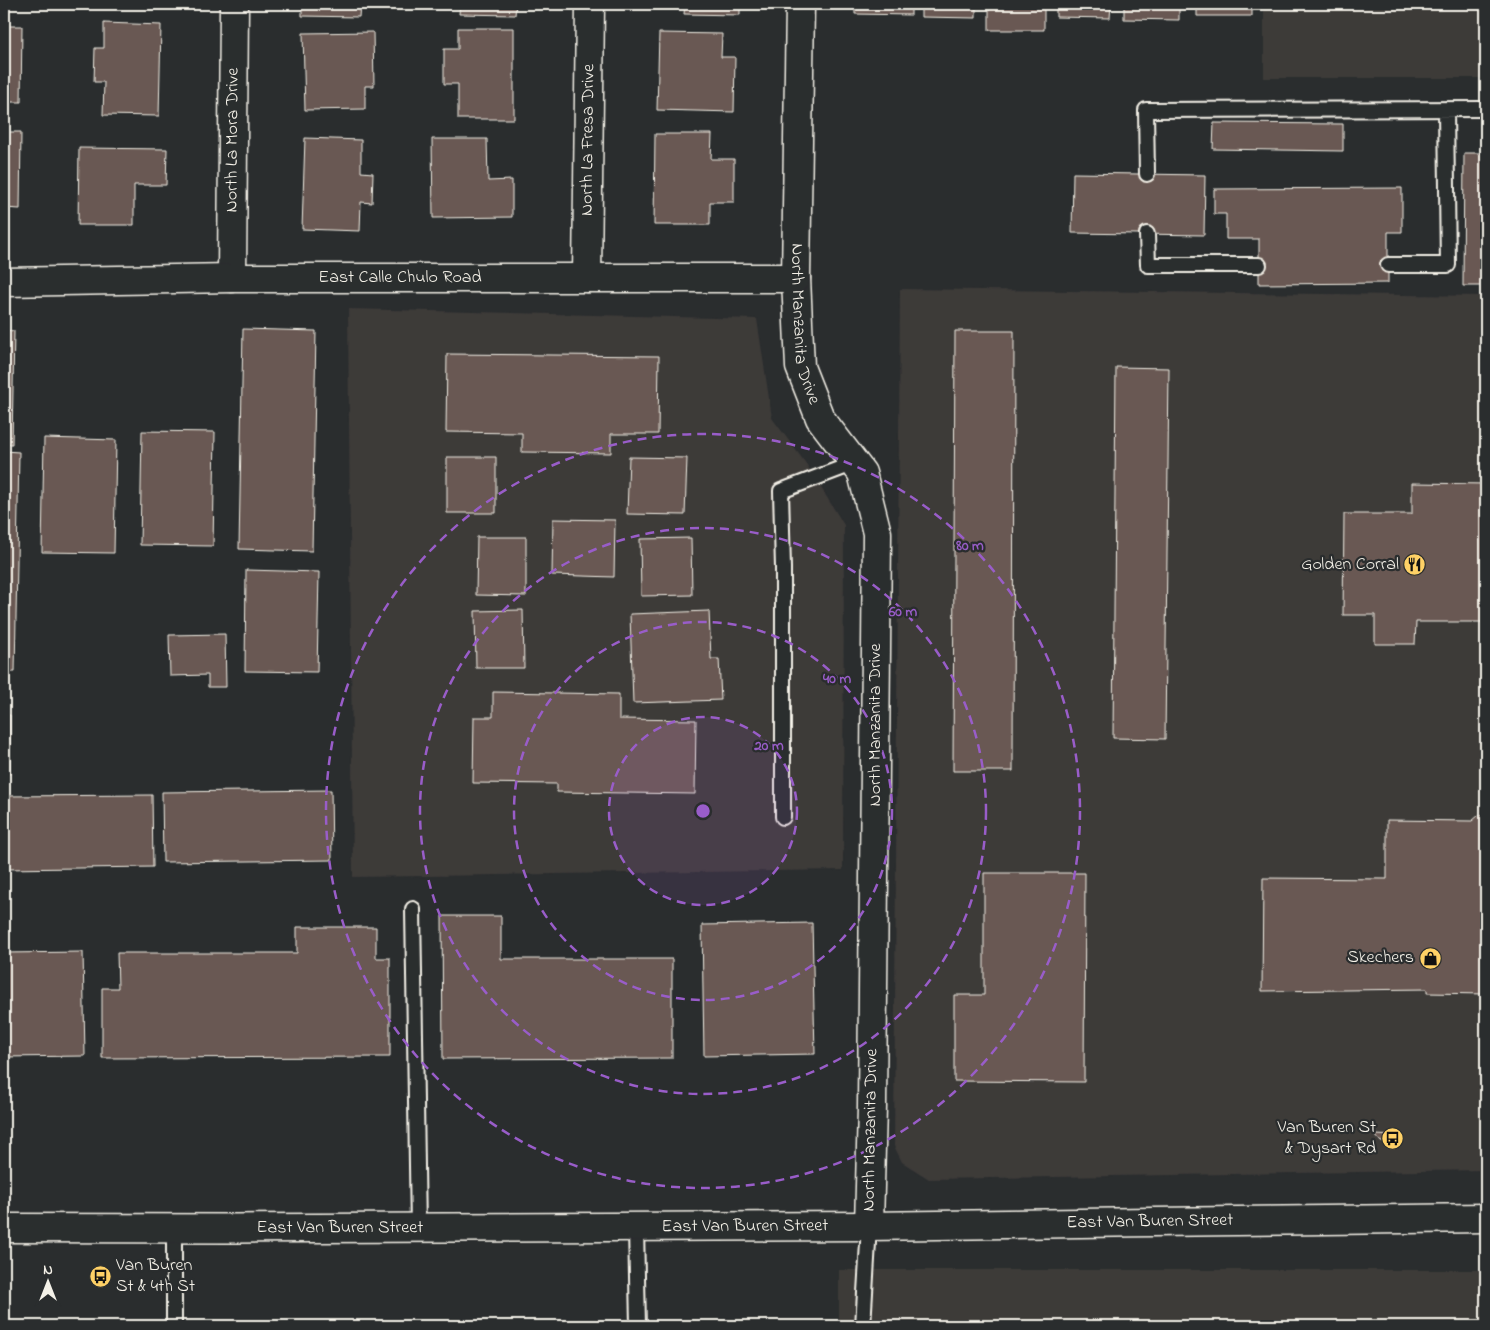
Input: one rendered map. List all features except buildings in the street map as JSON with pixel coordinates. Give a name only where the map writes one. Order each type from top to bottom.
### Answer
[{"type":"street","name":"North La Mora Drive","points":[[232,278],[234,4]]},
{"type":"street","name":"North La Fresa Drive","points":[[587,278],[590,4]]},
{"type":"street","name":"North Manzanita Drive","points":[[800,4],[796,278],[800,367],[820,418],[862,472],[877,533],[872,1107],[869,1226]]},
{"type":"street","name":"East Calle Chulo Road","points":[[4,282],[232,278],[796,278]]},
{"type":"street","name":"East Van Buren Street","points":[[4,1228],[418,1229],[869,1226],[1202,1220],[1486,1218]]},
{"type":"lane","points":[[1147,174],[1146,110],[1486,109]]},
{"type":"lane","points":[[1388,265],[1448,265],[1446,110]]},
{"type":"lane","points":[[1147,234],[1148,265],[1260,265]]},
{"type":"lane","points":[[783,817],[784,568],[781,491],[854,463]]},
{"type":"lane","points":[[413,909],[418,1229]]},
{"type":"lane","points":[[863,1326],[869,1226]]},
{"type":"lane","points":[[636,1227],[638,1326]]},
{"type":"lane","points":[[174,1229],[174,1326]]},
{"type":"shaded area","points":[[1264,4],[1486,4],[1486,78],[1264,78]]},
{"type":"shaded area","points":[[900,289],[1486,296],[1486,1170],[929,1179],[902,1162],[894,1146]]},
{"type":"shaded area","points":[[348,309],[757,319],[772,418],[807,465],[844,525],[843,870],[353,877]]},
{"type":"shaded area","points":[[839,1270],[1486,1270],[1486,1326],[839,1326]]},
{"type":"place","name":"Golden Corral","points":[[1415,565]]},
{"type":"place","name":"Skechers","points":[[1430,958]]},
{"type":"place","name":"Van Buren St & Dysart Rd","points":[[1392,1138]]},
{"type":"place","name":"Van Buren St & 4th St","points":[[100,1276]]}]
